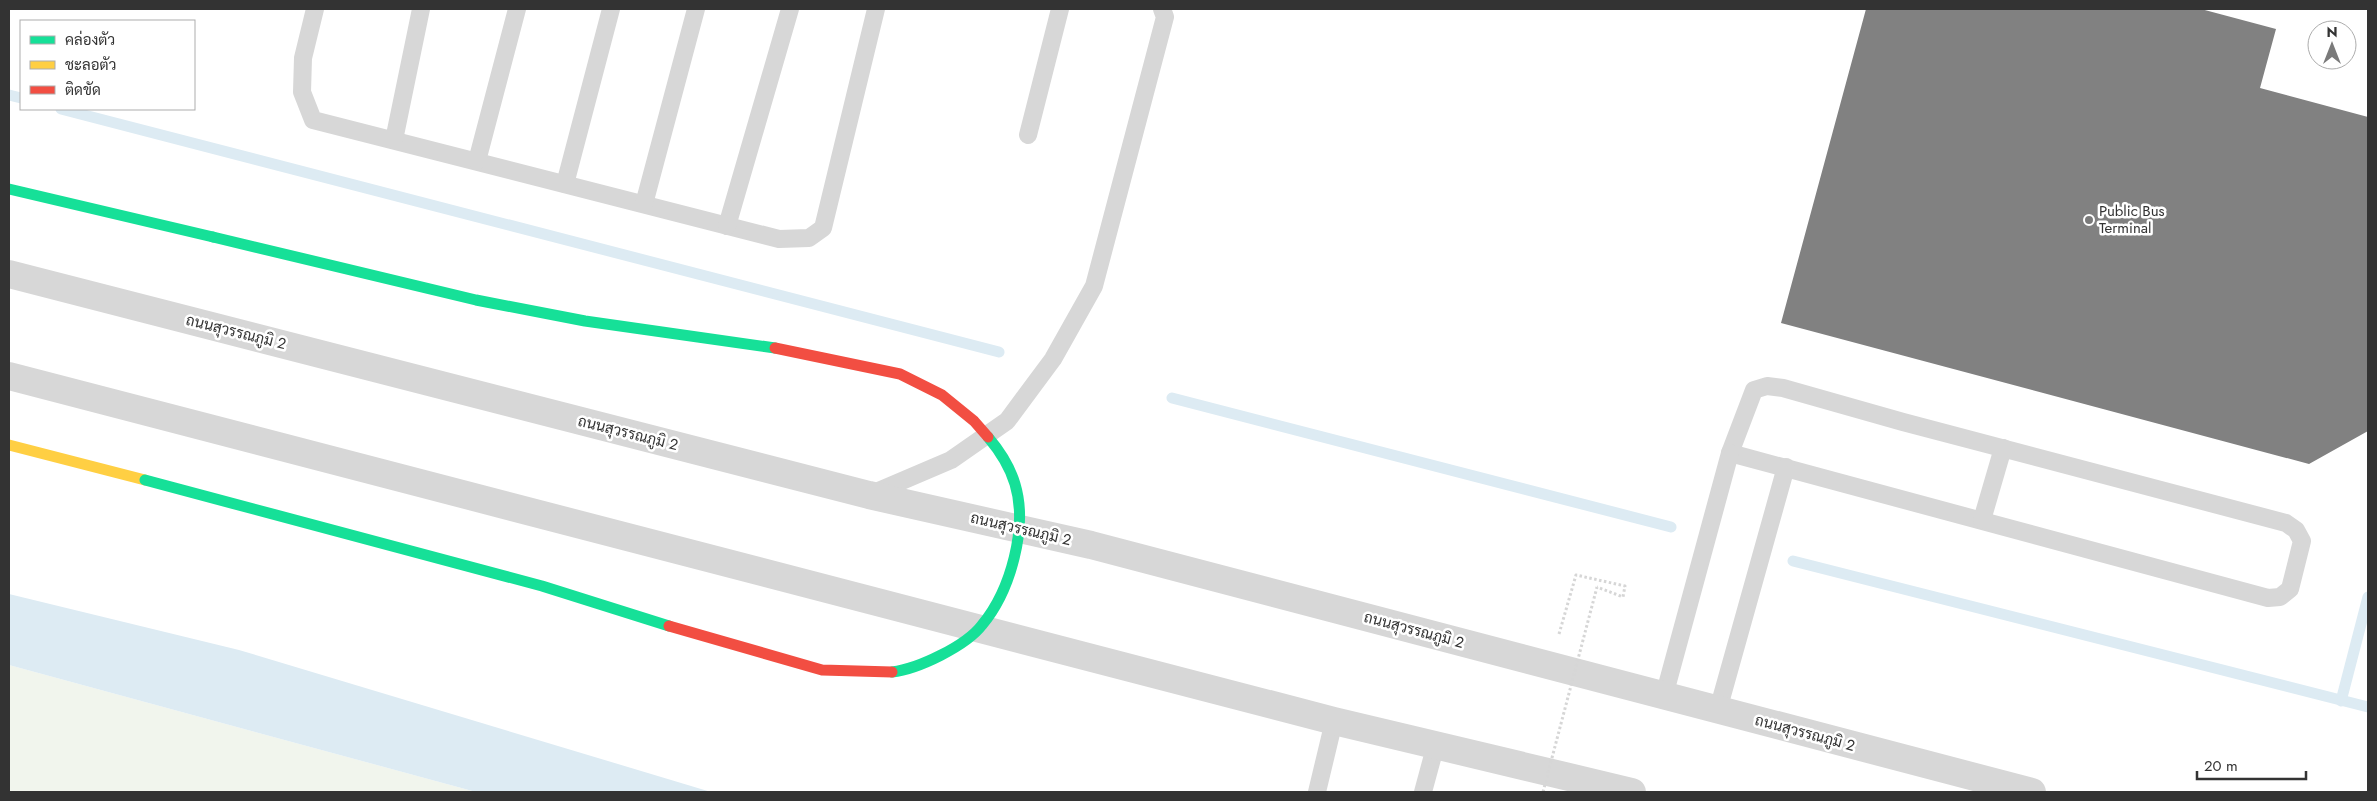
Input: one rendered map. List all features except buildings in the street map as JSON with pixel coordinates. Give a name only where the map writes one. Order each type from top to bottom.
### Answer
[{"type":"street","points":[[9,189],[476,300],[585,321],[793,350],[900,374],[942,395],[974,421],[999,450],[1015,484],[1019,518],[1016,553],[1005,587],[982,626],[944,655],[894,672],[822,670],[712,640],[542,586],[9,445]]},
{"type":"street","name":"ถนนสุวรรณภูมิ 2","points":[[9,274],[869,495],[1091,545],[2032,792]]},
{"type":"street","points":[[9,376],[1334,721],[1632,792]]},
{"type":"lane","points":[[315,9],[303,58],[302,92],[313,120],[779,239],[809,238],[824,228],[876,9]]},
{"type":"lane","points":[[394,140],[421,9]]},
{"type":"lane","points":[[477,162],[517,9]]},
{"type":"lane","points":[[565,184],[611,9]]},
{"type":"lane","points":[[644,204],[696,9]]},
{"type":"lane","points":[[727,226],[790,9]]},
{"type":"lane","points":[[1028,135],[1060,9]]},
{"type":"lane","points":[[869,495],[951,460],[1007,420],[1053,359],[1094,286],[1165,11]]},
{"type":"lane","points":[[1664,696],[1730,453],[1754,390],[1767,386],[1783,388],[2286,523],[2296,530],[2302,541],[2290,589],[2280,597],[2268,598],[1730,453]]},
{"type":"lane","points":[[1982,520],[2002,448]]},
{"type":"lane","points":[[1718,710],[1786,467]]},
{"type":"lane","points":[[1317,792],[1334,721]]},
{"type":"lane","points":[[1423,792],[1436,744]]},
{"type":"path","points":[[1543,792],[1597,587],[1623,597],[1625,586],[1576,575],[1550,666]]},
{"type":"shaded area","points":[[9,594],[239,650],[711,792],[476,792],[9,665]]},
{"type":"shaded area","points":[[9,665],[476,792],[9,792]]},
{"type":"waterway","points":[[9,95],[20,98]]},
{"type":"waterway","points":[[65,110],[999,352]]},
{"type":"waterway","points":[[1172,398],[1671,527]]},
{"type":"waterway","points":[[1793,561],[2368,707]]},
{"type":"waterway","points":[[2341,701],[2368,597]]},
{"type":"traffic: fast","points":[[9,189],[213,237]]},
{"type":"traffic: fast","points":[[213,237],[476,300],[585,321],[775,348]]},
{"type":"traffic: fast","points":[[892,672],[915,666],[941,655],[975,633],[992,611],[1009,576],[1018,538],[1019,501],[1010,471],[988,437]]},
{"type":"traffic: fast","points":[[145,480],[542,586],[669,626]]},
{"type":"traffic: slow","points":[[9,445],[145,480]]},
{"type":"traffic: jam","points":[[775,348],[900,374],[942,395],[974,421],[988,437]]},
{"type":"traffic: jam","points":[[669,626],[822,670],[892,672]]},
{"type":"place","name":"Public Bus Terminal","points":[[2089,220]]}]
